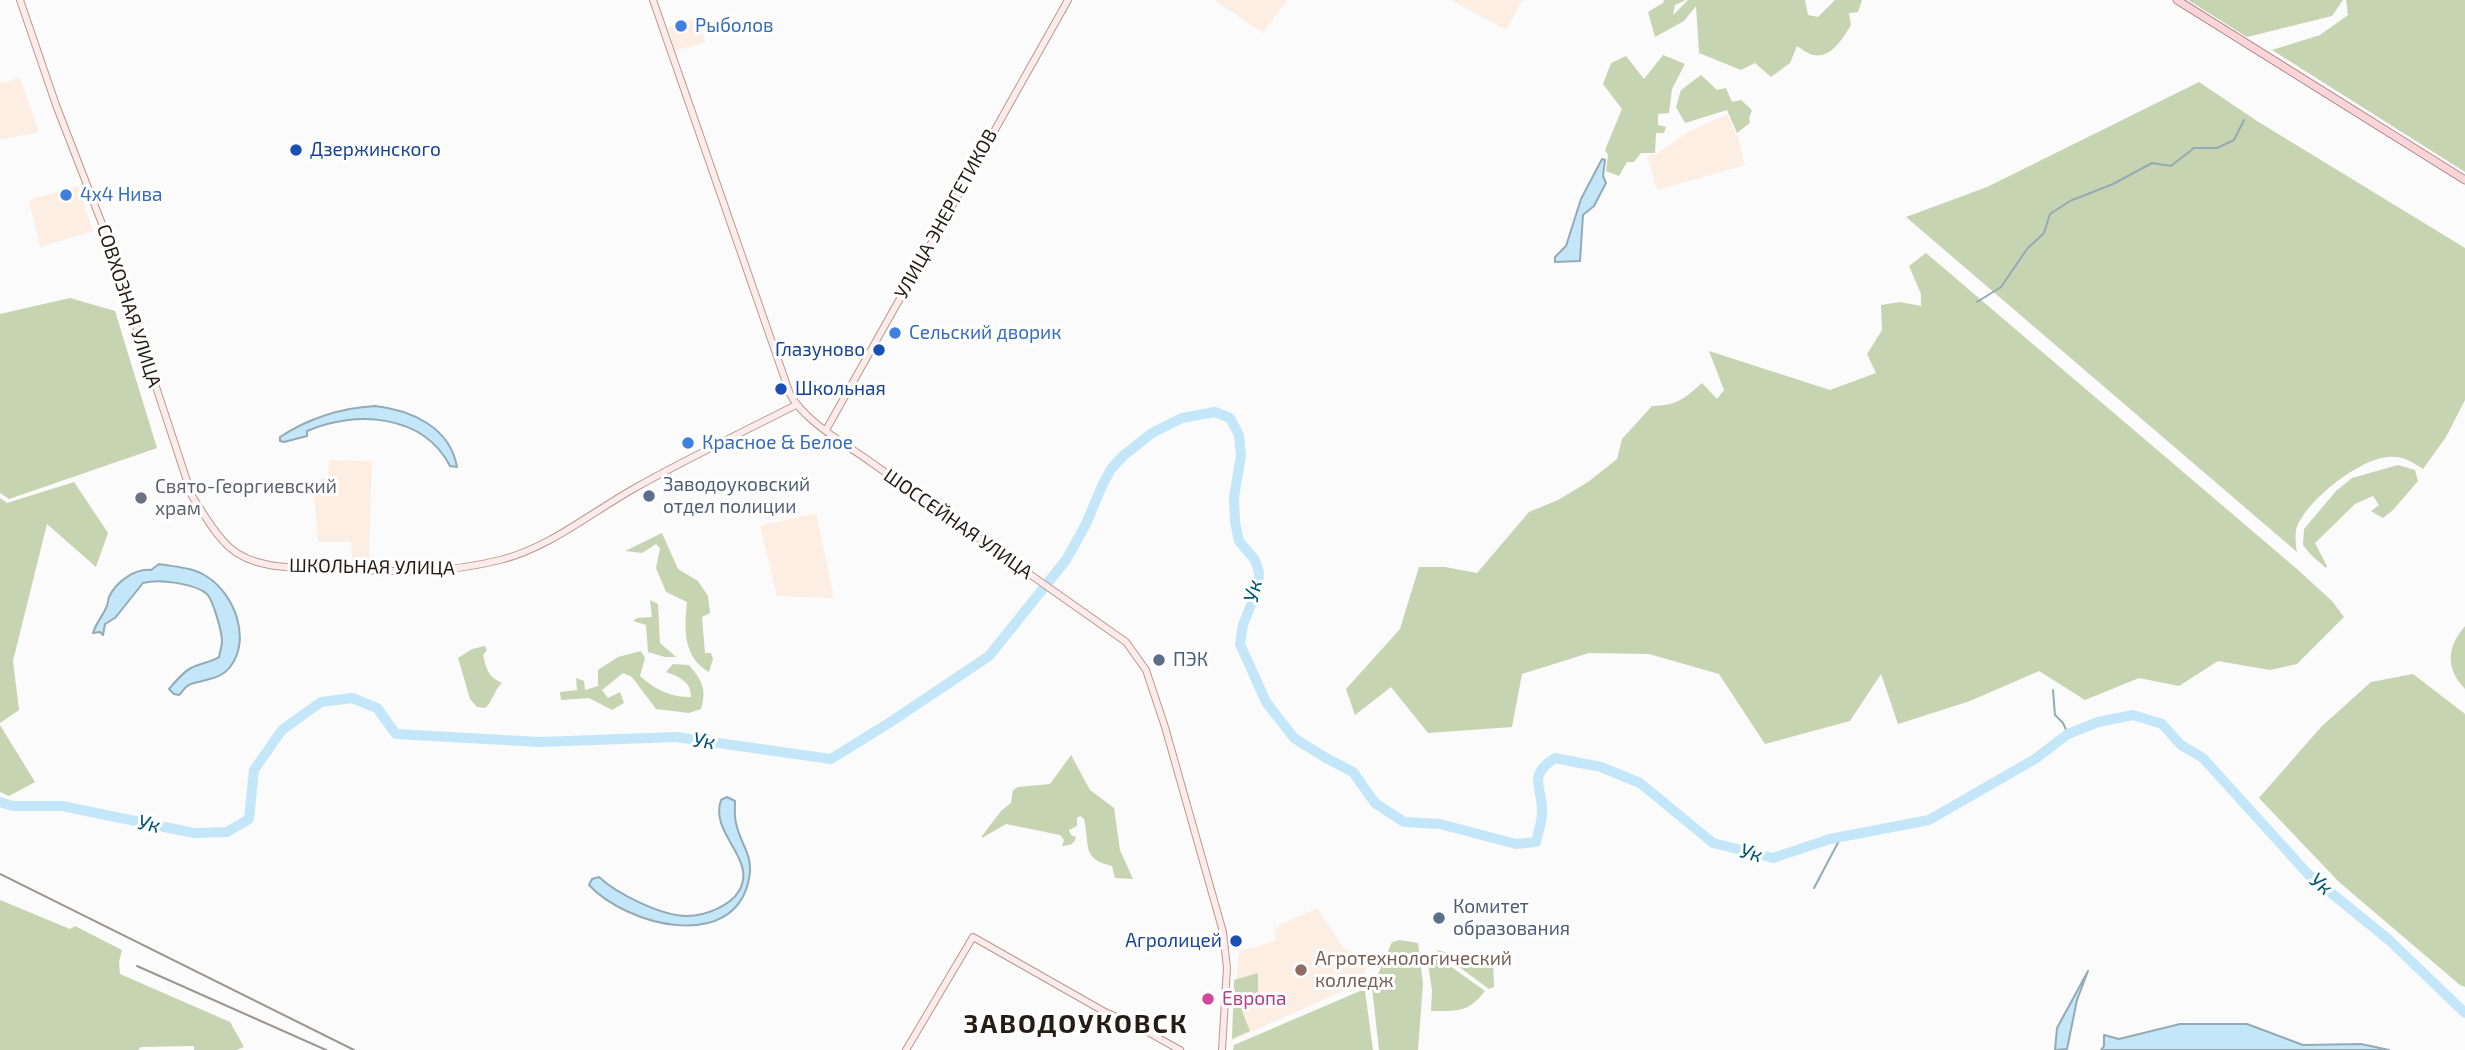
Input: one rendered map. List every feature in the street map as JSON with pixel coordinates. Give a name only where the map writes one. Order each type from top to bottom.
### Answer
[{"type":"main road","points":[[2177,0],[2465,180]]},
{"type":"street","name":"СОВХОЗНАЯ УЛИЦА","points":[[20,0],[104,229],[192,496],[214,530]]},
{"type":"street","name":"ШОССЕЙНАЯ УЛИЦА","points":[[653,0],[796,405],[825,430],[1126,642],[1146,670],[1165,727],[1226,944],[1226,981],[1220,1049]]},
{"type":"street","name":"УЛИЦА ЭНЕРГЕТИКОВ","points":[[825,430],[1068,0]]},
{"type":"street","name":"ШКОЛЬНАЯ УЛИЦА","points":[[214,530],[230,548],[252,561],[280,566],[418,571],[449,570],[503,560],[545,542],[639,486],[796,405]]},
{"type":"street","points":[[906,1050],[972,937],[1105,1012],[1180,1050]]},
{"type":"shaded area","points":[[1214,0],[1287,0],[1263,33]]},
{"type":"shaded area","points":[[1451,0],[1522,0],[1506,30]]},
{"type":"shaded area","points":[[699,18],[705,42],[675,51],[668,27]]},
{"type":"shaded area","points":[[20,78],[39,132],[0,140],[0,83]]},
{"type":"shaded area","points":[[1727,114],[1739,140],[1745,165],[1657,190],[1647,157],[1688,132]]},
{"type":"shaded area","points":[[78,186],[93,231],[40,247],[29,200]]},
{"type":"shaded area","points":[[329,460],[372,461],[369,559],[352,560],[351,542],[318,542],[313,482],[328,477]]},
{"type":"shaded area","points":[[816,513],[834,598],[777,596],[760,526]]},
{"type":"shaded area","name":"Агротехнологический колледж","points":[[1317,908],[1343,947],[1369,963],[1362,977],[1354,986],[1231,1041],[1239,950],[1276,940],[1275,930],[1279,925]]},
{"type":"green space","points":[[1664,0],[1686,0],[1675,5],[1673,15],[1688,0],[1805,0],[1808,15],[1818,17],[1835,0],[1862,0],[1858,12],[1849,13],[1851,25],[1831,51],[1813,55],[1797,46],[1790,63],[1771,77],[1755,63],[1741,70],[1699,53],[1696,6],[1684,21],[1655,37],[1648,12]]},
{"type":"green space","points":[[2188,0],[2343,0],[2332,16],[2247,37]]},
{"type":"green space","points":[[2346,0],[2465,0],[2465,172],[2272,50],[2320,35],[2348,15]]},
{"type":"green space","points":[[1663,55],[1685,64],[1672,89],[1669,113],[1658,114],[1658,125],[1666,127],[1664,133],[1656,133],[1655,153],[1641,153],[1634,162],[1627,162],[1619,176],[1606,171],[1608,155],[1605,150],[1622,109],[1603,84],[1611,63],[1626,56],[1644,79]]},
{"type":"green space","points":[[1701,75],[1717,90],[1726,88],[1732,102],[1741,100],[1752,110],[1750,123],[1737,133],[1727,110],[1685,123],[1676,107],[1681,90]]},
{"type":"green space","points":[[2199,82],[2257,121],[2465,248],[2465,400],[2446,437],[2423,469],[2398,457],[2388,457],[2363,465],[2334,484],[2301,519],[2296,530],[2297,552],[1906,217],[1987,187]]},
{"type":"green space","points":[[1926,253],[2297,569],[2332,601],[2344,617],[2297,664],[2270,670],[2218,661],[2179,686],[2139,678],[2085,700],[2039,671],[1970,701],[1898,724],[1881,674],[1850,721],[1765,744],[1719,674],[1649,654],[1589,653],[1522,674],[1512,727],[1428,733],[1391,687],[1355,715],[1346,689],[1400,629],[1419,567],[1445,567],[1477,573],[1529,512],[1558,500],[1588,482],[1617,459],[1622,439],[1652,406],[1679,400],[1702,383],[1717,399],[1724,390],[1709,351],[1830,390],[1876,373],[1867,354],[1882,330],[1881,305],[1900,302],[1921,306],[1921,294],[1909,266]]},
{"type":"green space","points":[[70,298],[115,311],[157,448],[9,499],[0,493],[0,314]]},
{"type":"green space","points":[[2398,465],[2415,470],[2418,481],[2383,518],[2371,511],[2379,505],[2373,496],[2355,504],[2315,543],[2326,568],[2303,545],[2304,529],[2336,491],[2352,478]]},
{"type":"green space","points":[[74,482],[108,533],[96,567],[47,524],[13,661],[19,710],[0,723],[0,498],[7,503]]},
{"type":"green space","points":[[662,533],[678,569],[698,581],[708,596],[710,613],[702,617],[705,653],[711,653],[713,659],[709,672],[694,659],[687,642],[687,602],[666,592],[656,568],[660,548],[656,544],[642,553],[625,551]]},
{"type":"green space","points":[[650,600],[658,604],[660,643],[676,657],[648,652],[646,625],[633,621],[637,618],[652,617]]},
{"type":"green space","points":[[2465,626],[2465,689],[2454,673],[2451,658],[2455,642]]},
{"type":"green space","points":[[485,646],[487,650],[483,655],[487,668],[494,678],[502,683],[485,708],[477,707],[470,699],[458,658],[472,649]]},
{"type":"green space","points":[[641,651],[645,658],[640,676],[669,694],[691,697],[687,683],[666,672],[673,664],[689,665],[702,685],[701,709],[689,713],[656,709],[632,677],[623,673],[602,690],[608,698],[620,692],[624,703],[612,710],[589,698],[561,700],[560,692],[577,690],[576,678],[584,681],[585,690],[598,686],[598,670],[618,657]]},
{"type":"green space","points":[[2413,674],[2465,714],[2465,987],[2339,882],[2259,798],[2321,727],[2371,682]]},
{"type":"green space","points":[[0,725],[35,782],[9,796],[0,792]]},
{"type":"green space","points":[[1071,755],[1090,790],[1114,808],[1120,850],[1133,879],[1115,878],[1112,866],[1091,855],[1084,819],[1080,816],[1077,818],[1077,826],[1069,830],[1071,835],[1076,837],[1069,845],[1062,846],[1064,840],[1060,835],[1006,824],[982,838],[1001,811],[1011,803],[1013,790],[1018,787],[1050,784]]},
{"type":"green space","points":[[0,900],[70,929],[75,926],[122,950],[120,974],[230,1022],[244,1047],[236,1050],[194,1050],[194,1046],[141,1047],[138,1050],[0,1050]]},
{"type":"green space","points":[[1400,940],[1418,943],[1423,984],[1418,1050],[1379,1050],[1372,988],[1392,942]]},
{"type":"green space","points":[[1436,950],[1475,959],[1493,958],[1494,987],[1489,989]]},
{"type":"green space","points":[[1432,953],[1485,991],[1467,1007],[1431,1011],[1432,990],[1427,958]]},
{"type":"green space","points":[[1258,973],[1258,993],[1241,1001],[1250,1031],[1232,1039],[1234,980]]},
{"type":"green space","points":[[1365,991],[1373,1050],[1233,1050],[1234,1045]]},
{"type":"water","points":[[1602,159],[1605,160],[1603,176],[1606,183],[1594,206],[1583,215],[1580,261],[1555,262],[1555,257],[1566,246],[1581,199]]},
{"type":"water","points":[[375,406],[402,412],[427,423],[446,441],[457,467],[450,466],[438,449],[423,436],[387,421],[346,420],[307,431],[307,436],[280,441],[280,437],[314,419],[349,409]]},
{"type":"water","points":[[159,564],[195,571],[216,584],[232,605],[239,630],[236,656],[230,667],[217,677],[189,685],[179,695],[169,689],[182,675],[194,666],[219,657],[221,631],[207,594],[194,587],[176,583],[143,583],[115,618],[105,624],[103,635],[100,632],[93,633],[116,586],[127,577],[139,571],[151,570]]},
{"type":"water","points":[[727,797],[735,801],[735,820],[748,856],[750,871],[739,902],[723,917],[702,924],[677,925],[652,920],[606,899],[589,885],[592,879],[599,877],[640,903],[677,915],[701,914],[723,906],[739,891],[743,879],[743,868],[721,824],[721,800]]},
{"type":"water","points":[[2088,971],[2077,1000],[2067,1049],[2055,1050],[2057,1028]]},
{"type":"water","points":[[2180,1024],[2247,1024],[2303,1045],[2361,1044],[2389,1050],[2101,1050],[2104,1046],[2104,1035],[2119,1039]]},
{"type":"waterway","points":[[1977,302],[2001,287],[2027,249],[2044,233],[2050,214],[2070,201],[2113,184],[2152,163],[2171,166],[2194,148],[2217,148],[2234,140],[2244,120]]},
{"type":"waterway","name":"Ук","points":[[0,802],[13,806],[62,806],[194,833],[227,832],[249,819],[254,770],[282,730],[321,702],[352,698],[377,708],[396,734],[540,742],[676,737],[831,759],[989,656],[1066,560],[1111,469],[1123,456],[1152,433],[1182,418],[1215,412],[1230,418],[1239,435],[1241,456],[1234,497],[1235,522],[1239,541],[1255,560],[1259,572],[1258,587],[1243,625],[1240,644],[1266,702],[1294,738],[1353,772],[1375,803],[1404,822],[1440,824],[1516,844],[1536,842],[1542,813],[1538,777],[1555,758],[1601,767],[1640,783],[1713,843],[1773,858],[1830,839],[1929,820],[2035,759],[2068,734],[2098,722],[2133,715],[2162,724],[2181,745],[2203,758],[2308,874],[2389,940],[2465,1013]]},
{"type":"waterway","points":[[2053,690],[2055,715],[2068,734]]},
{"type":"waterway","points":[[1814,888],[1841,837]]},
{"type":"railway","points":[[0,874],[354,1050]]},
{"type":"railway","points":[[137,966],[326,1050]]},
{"type":"place","name":"Рыболов","points":[[681,26]]},
{"type":"place","name":"Дзержинского","points":[[296,150]]},
{"type":"place","name":"4x4 Нива","points":[[66,195]]},
{"type":"place","name":"Сельский дворик","points":[[895,333]]},
{"type":"place","name":"Глазуново","points":[[879,350]]},
{"type":"place","name":"Школьная","points":[[781,389]]},
{"type":"place","name":"Красное & Белое","points":[[688,443]]},
{"type":"place","name":"Заводоуковский отдел полиции","points":[[649,496]]},
{"type":"place","name":"Свято-Георгиевский храм","points":[[141,498]]},
{"type":"place","name":"ПЭК","points":[[1159,660]]},
{"type":"place","name":"Комитет образования","points":[[1439,918]]},
{"type":"place","name":"Агролицей","points":[[1236,941]]},
{"type":"place","name":"Агротехнологический колледж","points":[[1301,970]]},
{"type":"place","name":"Европа","points":[[1208,999]]},
{"type":"district","name":"ЗАВОДОУКОВСК","points":[[1076,1024]]}]
